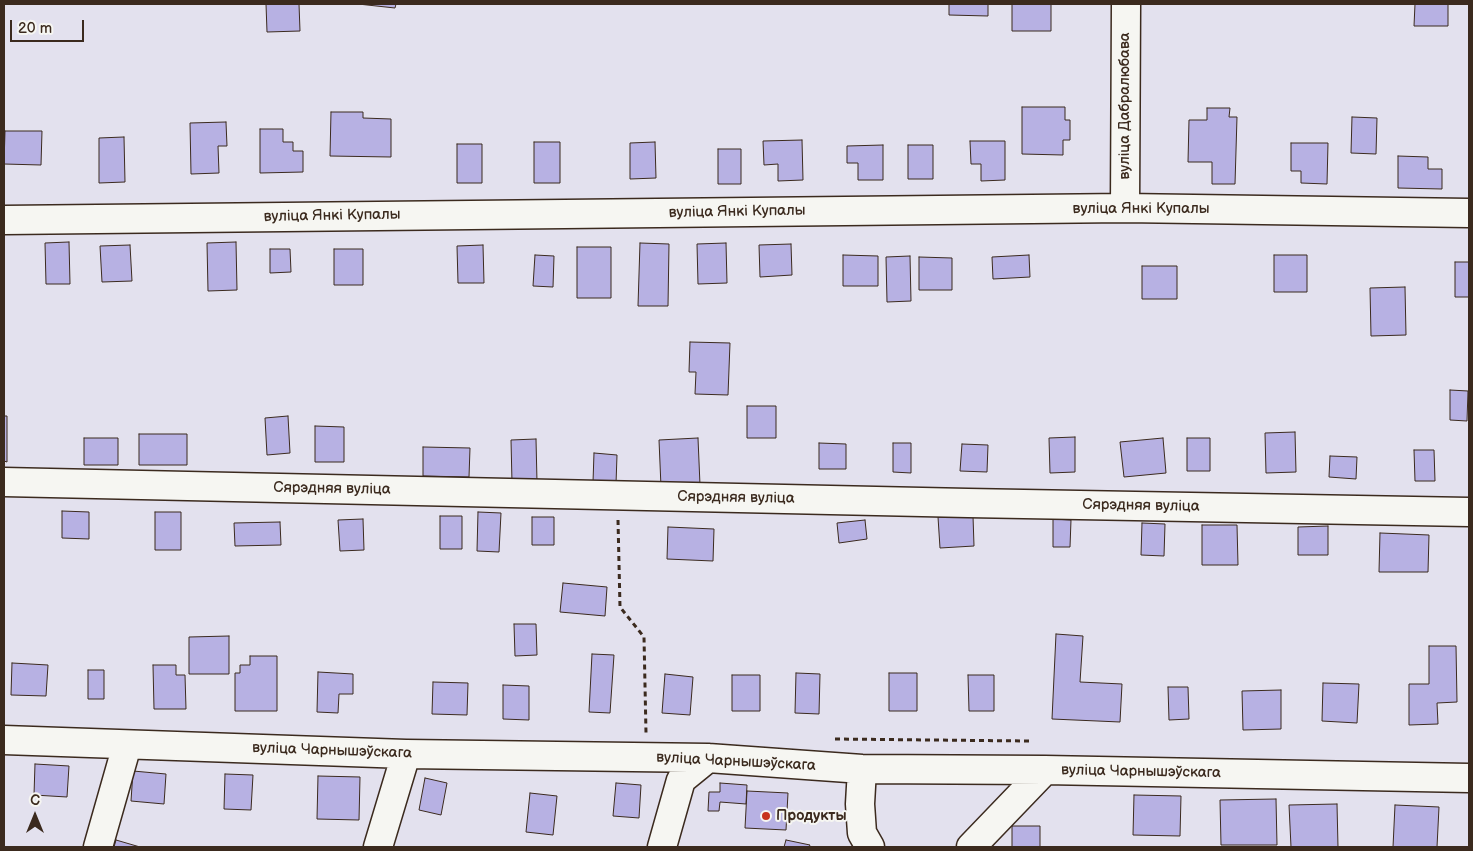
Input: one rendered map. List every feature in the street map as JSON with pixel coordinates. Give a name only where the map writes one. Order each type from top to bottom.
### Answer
[{"type":"street","name":"вуліца Дабралюбава","points":[[1124,208],[1126,4]]},
{"type":"street","name":"вуліца Янкі Купалы","points":[[4,220],[1124,208],[1469,213]]},
{"type":"street","name":"Сярэдняя вуліца","points":[[4,482],[1469,512]]},
{"type":"street","name":"вуліца Чарнышэўскага","points":[[4,740],[406,754],[708,758],[862,769],[1045,770],[1469,778]]},
{"type":"street","points":[[98,847],[128,745]]},
{"type":"street","points":[[378,847],[406,754]]},
{"type":"street","points":[[662,847],[682,780],[708,758]]},
{"type":"street","points":[[862,769],[860,804],[862,832],[870,847]]},
{"type":"street","points":[[971,847],[1045,770]]},
{"type":"path","points":[[617,496],[620,607],[644,637],[646,736]]},
{"type":"building","points":[[266,4],[299,4],[300,31],[267,32]]},
{"type":"building","points":[[358,4],[396,4],[395,8]]},
{"type":"building","points":[[949,4],[988,4],[988,16],[949,15]]},
{"type":"building","points":[[1012,4],[1051,4],[1051,31],[1012,31]]},
{"type":"building","points":[[1415,4],[1448,4],[1448,26],[1414,26]]},
{"type":"building","points":[[1022,107],[1065,107],[1065,120],[1070,120],[1070,140],[1063,140],[1063,155],[1022,154]]},
{"type":"building","points":[[1207,108],[1230,108],[1229,117],[1237,117],[1235,184],[1212,184],[1212,162],[1188,162],[1189,120],[1207,120]]},
{"type":"building","points":[[331,112],[363,112],[363,118],[391,119],[391,157],[330,156]]},
{"type":"building","points":[[1352,117],[1377,118],[1376,154],[1351,153]]},
{"type":"building","points":[[226,122],[227,146],[218,146],[219,173],[191,174],[190,123]]},
{"type":"building","points":[[260,129],[283,129],[283,142],[293,142],[293,151],[303,151],[303,172],[260,173]]},
{"type":"building","points":[[5,131],[42,131],[41,165],[4,164]]},
{"type":"building","points":[[124,137],[125,182],[99,183],[99,138]]},
{"type":"building","points":[[802,140],[803,180],[778,181],[778,164],[764,165],[763,141]]},
{"type":"building","points":[[970,141],[1005,141],[1005,180],[981,181],[981,164],[971,164]]},
{"type":"building","points":[[534,142],[560,142],[560,183],[534,183]]},
{"type":"building","points":[[655,142],[656,178],[630,179],[630,143]]},
{"type":"building","points":[[1291,143],[1328,143],[1327,184],[1301,183],[1301,171],[1291,171]]},
{"type":"building","points":[[457,144],[482,144],[482,183],[457,183]]},
{"type":"building","points":[[883,145],[883,180],[858,180],[858,163],[847,163],[847,146]]},
{"type":"building","points":[[908,145],[933,145],[933,179],[908,179]]},
{"type":"building","points":[[718,149],[741,149],[741,184],[718,184]]},
{"type":"building","points":[[1398,156],[1428,157],[1428,169],[1442,169],[1442,189],[1398,188]]},
{"type":"building","points":[[69,242],[70,284],[46,284],[45,243]]},
{"type":"building","points":[[236,242],[237,290],[208,291],[207,243]]},
{"type":"building","points":[[640,243],[669,244],[668,306],[638,306]]},
{"type":"building","points":[[726,243],[727,283],[698,284],[697,244]]},
{"type":"building","points":[[791,244],[792,275],[760,277],[759,245]]},
{"type":"building","points":[[130,245],[132,281],[102,282],[100,246]]},
{"type":"building","points":[[483,245],[484,283],[458,283],[457,246]]},
{"type":"building","points":[[577,247],[611,247],[611,298],[577,298]]},
{"type":"building","points":[[270,249],[290,249],[291,272],[270,273]]},
{"type":"building","points":[[334,249],[363,249],[363,285],[334,285]]},
{"type":"building","points":[[535,255],[554,256],[553,287],[533,286]]},
{"type":"building","points":[[843,255],[878,256],[878,286],[843,286]]},
{"type":"building","points":[[1029,255],[1030,277],[993,279],[992,257]]},
{"type":"building","points":[[1274,255],[1307,255],[1307,292],[1274,292]]},
{"type":"building","points":[[910,256],[911,301],[887,302],[886,257]]},
{"type":"building","points":[[919,257],[952,258],[952,290],[919,290]]},
{"type":"building","points":[[1455,262],[1469,262],[1469,297],[1455,297]]},
{"type":"building","points":[[1142,266],[1177,266],[1177,299],[1142,299]]},
{"type":"building","points":[[1405,287],[1406,335],[1371,336],[1370,288]]},
{"type":"building","points":[[690,342],[730,343],[728,395],[695,394],[696,372],[689,372]]},
{"type":"building","points":[[1450,390],[1468,391],[1467,421],[1450,420]]},
{"type":"building","points":[[747,406],[776,406],[776,438],[747,438]]},
{"type":"building","points":[[4,416],[7,416],[7,462],[4,461]]},
{"type":"building","points":[[288,416],[290,453],[267,455],[265,418]]},
{"type":"building","points":[[315,426],[344,427],[344,462],[315,462]]},
{"type":"building","points":[[1295,432],[1296,472],[1266,473],[1265,433]]},
{"type":"building","points":[[139,434],[187,434],[187,465],[139,465]]},
{"type":"building","points":[[1075,437],[1075,472],[1050,473],[1049,438]]},
{"type":"building","points":[[84,438],[118,438],[118,465],[84,465]]},
{"type":"building","points":[[698,438],[700,485],[661,487],[659,440]]},
{"type":"building","points":[[1163,438],[1166,473],[1124,477],[1120,442]]},
{"type":"building","points":[[1187,438],[1210,438],[1210,471],[1187,471]]},
{"type":"building","points":[[536,439],[537,482],[512,483],[511,440]]},
{"type":"building","points":[[819,443],[846,444],[846,469],[819,469]]},
{"type":"building","points":[[893,443],[911,443],[911,473],[893,472]]},
{"type":"building","points":[[962,444],[988,445],[987,472],[960,471]]},
{"type":"building","points":[[423,447],[470,448],[469,477],[423,476]]},
{"type":"building","points":[[1414,450],[1434,450],[1435,481],[1415,481]]},
{"type":"building","points":[[594,453],[617,455],[616,484],[593,482]]},
{"type":"building","points":[[1330,456],[1357,457],[1356,479],[1329,477]]},
{"type":"building","points":[[62,511],[89,512],[89,539],[62,538]]},
{"type":"building","points":[[155,512],[181,512],[181,550],[155,550]]},
{"type":"building","points":[[478,512],[501,513],[499,552],[477,551]]},
{"type":"building","points":[[440,516],[462,516],[462,549],[440,549]]},
{"type":"building","points":[[973,516],[974,546],[940,548],[938,517]]},
{"type":"building","points":[[532,517],[554,517],[554,545],[532,545]]},
{"type":"building","points":[[363,519],[364,550],[340,551],[338,520]]},
{"type":"building","points":[[1053,519],[1071,520],[1070,547],[1053,547]]},
{"type":"building","points":[[865,520],[867,539],[839,543],[837,523]]},
{"type":"building","points":[[280,522],[281,545],[235,546],[234,523]]},
{"type":"building","points":[[1142,523],[1165,524],[1164,556],[1141,555]]},
{"type":"building","points":[[1202,525],[1237,525],[1238,565],[1202,565]]},
{"type":"building","points":[[1328,526],[1328,555],[1298,555],[1298,527]]},
{"type":"building","points":[[668,527],[714,529],[713,561],[667,559]]},
{"type":"building","points":[[1380,533],[1429,535],[1428,572],[1379,572]]},
{"type":"building","points":[[563,583],[607,587],[605,616],[560,612]]},
{"type":"building","points":[[514,624],[536,624],[537,655],[515,656]]},
{"type":"building","points":[[1056,634],[1083,636],[1080,682],[1122,684],[1120,722],[1052,719]]},
{"type":"building","points":[[229,636],[229,674],[189,674],[189,637]]},
{"type":"building","points":[[1429,646],[1456,646],[1457,702],[1437,703],[1438,724],[1409,725],[1409,684],[1429,684]]},
{"type":"building","points":[[592,654],[614,655],[610,713],[589,712]]},
{"type":"building","points":[[250,656],[277,656],[277,711],[235,711],[235,673],[240,673],[240,665],[250,665]]},
{"type":"building","points":[[12,663],[48,665],[46,696],[11,695]]},
{"type":"building","points":[[153,665],[176,665],[176,675],[185,675],[186,709],[154,709]]},
{"type":"building","points":[[88,670],[104,670],[104,699],[88,699]]},
{"type":"building","points":[[318,672],[353,674],[353,694],[339,694],[338,713],[317,712]]},
{"type":"building","points":[[796,673],[820,674],[819,714],[795,713]]},
{"type":"building","points":[[889,673],[917,673],[917,711],[889,711]]},
{"type":"building","points":[[665,674],[693,677],[690,715],[662,713]]},
{"type":"building","points":[[732,675],[760,675],[760,711],[732,711]]},
{"type":"building","points":[[968,675],[994,675],[994,711],[969,711]]},
{"type":"building","points":[[433,682],[468,683],[467,715],[432,714]]},
{"type":"building","points":[[1323,683],[1359,684],[1357,723],[1322,721]]},
{"type":"building","points":[[503,685],[529,686],[529,720],[503,719]]},
{"type":"building","points":[[1168,687],[1188,687],[1189,719],[1169,720]]},
{"type":"building","points":[[1281,690],[1281,729],[1243,730],[1242,691]]},
{"type":"building","points":[[35,764],[69,766],[67,797],[34,795]]},
{"type":"building","points":[[133,771],[166,774],[164,804],[131,801]]},
{"type":"building","points":[[225,774],[253,775],[251,810],[224,809]]},
{"type":"building","points":[[318,776],[360,777],[359,820],[317,819]]},
{"type":"building","points":[[425,778],[447,783],[441,815],[419,810]]},
{"type":"building","points":[[616,783],[641,785],[639,818],[613,816]]},
{"type":"building","points":[[720,783],[747,785],[746,804],[720,802],[719,811],[708,811],[709,792],[720,792]]},
{"type":"building","name":"Продукты","points":[[747,791],[788,793],[786,830],[745,828]]},
{"type":"building","points":[[530,793],[557,796],[553,835],[526,832]]},
{"type":"building","points":[[1134,795],[1181,796],[1180,836],[1133,835]]},
{"type":"building","points":[[1276,799],[1277,845],[1221,845],[1220,800]]},
{"type":"building","points":[[1337,804],[1338,847],[1291,847],[1289,805]]},
{"type":"building","points":[[1395,805],[1439,807],[1437,847],[1393,847]]},
{"type":"building","points":[[1012,826],[1040,826],[1040,847],[1012,847]]},
{"type":"building","points":[[116,840],[140,847],[114,847]]},
{"type":"building","points":[[786,840],[810,845],[809,847],[784,847]]},
{"type":"place","name":"Продукты","points":[[766,816]]}]
